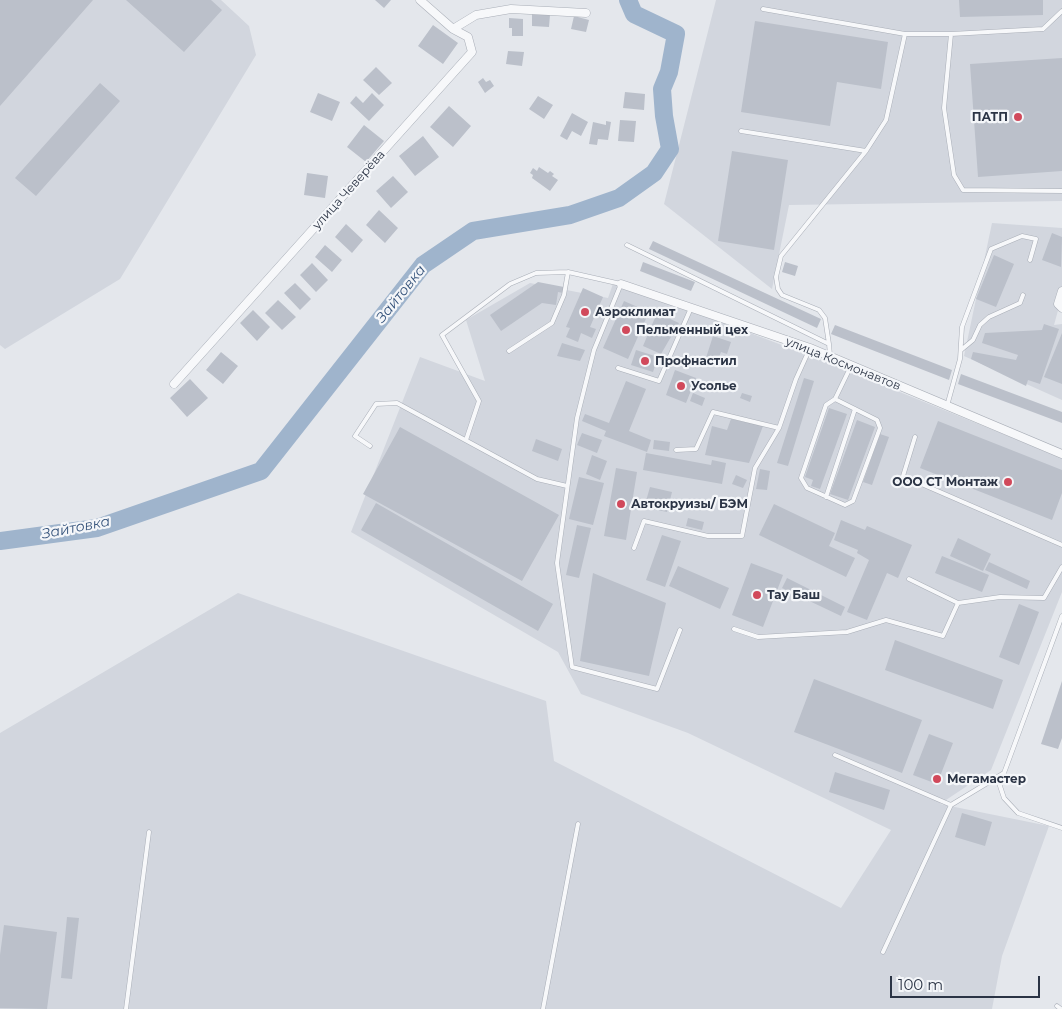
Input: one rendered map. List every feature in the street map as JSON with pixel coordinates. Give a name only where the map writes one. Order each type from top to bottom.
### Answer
[{"type":"street","name":"улица Чеверёва","points":[[174,384],[472,52],[468,37],[453,29],[420,0]]},
{"type":"street","points":[[453,29],[476,14],[511,8],[586,13]]},
{"type":"street","name":"улица Космонавтов","points":[[621,284],[810,348],[1062,454]]},
{"type":"street","points":[[1062,291],[1058,304],[1062,308]]},
{"type":"lane","points":[[763,9],[906,34],[951,34],[1043,29],[1062,11]]},
{"type":"lane","points":[[830,357],[825,318],[819,310],[782,294],[778,289],[776,277],[781,256],[866,151],[886,120],[906,34]]},
{"type":"lane","points":[[951,34],[944,108],[954,175],[963,190],[1062,191]]},
{"type":"lane","points":[[740,131],[866,151]]},
{"type":"lane","points":[[947,406],[961,350],[962,327],[991,250],[1022,236],[1036,239],[1030,260]]},
{"type":"lane","points":[[627,245],[829,344]]},
{"type":"lane","points":[[509,352],[552,323],[564,295],[568,272]]},
{"type":"lane","points":[[466,440],[479,401],[442,335],[510,284],[536,273],[568,272],[621,284],[594,350],[577,418],[557,563],[572,666],[657,689],[680,630]]},
{"type":"lane","points":[[961,350],[972,340],[980,325],[989,317],[1020,303],[1023,295]]},
{"type":"lane","points":[[618,368],[659,381],[691,308]]},
{"type":"lane","points":[[634,548],[644,521],[708,536],[742,536],[754,468],[779,428],[796,379],[810,348]]},
{"type":"lane","points":[[835,400],[877,420],[880,428],[853,500],[844,505],[807,488],[801,478],[826,405],[835,400],[851,366]]},
{"type":"lane","points":[[370,446],[354,436],[376,404],[397,402],[536,479],[568,486]]},
{"type":"lane","points":[[826,497],[854,409]]},
{"type":"lane","points":[[676,450],[696,449],[713,412],[779,428]]},
{"type":"lane","points":[[915,437],[903,476],[1062,545]]},
{"type":"lane","points":[[909,579],[958,602],[1000,597],[1044,598],[1062,567]]},
{"type":"lane","points":[[734,629],[758,637],[847,632],[886,620],[943,636],[958,602]]},
{"type":"lane","points":[[883,952],[952,805],[1004,773],[1062,616]]},
{"type":"lane","points":[[835,755],[952,805]]},
{"type":"lane","points":[[997,777],[1004,798],[1018,813],[1062,828]]},
{"type":"lane","points":[[543,1009],[578,824]]},
{"type":"lane","points":[[126,1009],[149,832]]},
{"type":"shaded area","points":[[0,0],[221,0],[249,26],[256,55],[120,279],[5,349],[0,345]]},
{"type":"shaded area","points":[[716,0],[1062,0],[1062,201],[789,205],[772,289],[664,204]]},
{"type":"shaded area","points":[[992,223],[1062,228],[1062,296],[1054,325],[1062,324],[1062,400],[964,356]]},
{"type":"shaded area","points":[[614,281],[821,360],[1062,458],[1062,592],[991,770],[940,804],[1049,826],[1002,956],[992,1009],[0,1009],[0,733],[238,593],[546,701],[554,761],[841,908],[891,830],[688,733],[581,694],[558,652],[351,532],[420,357],[485,381],[466,320],[530,283],[608,298]]},
{"type":"building","points":[[0,0],[93,0],[0,106]]},
{"type":"building","points":[[126,0],[211,0],[222,10],[184,52]]},
{"type":"building","points":[[375,0],[391,0],[384,8]]},
{"type":"building","points":[[959,0],[1043,0],[1043,15],[960,17]]},
{"type":"building","points":[[532,14],[550,15],[549,27],[532,26]]},
{"type":"building","points":[[574,16],[589,20],[586,32],[571,29]]},
{"type":"building","points":[[509,18],[523,19],[523,36],[512,36],[512,28],[509,28]]},
{"type":"building","points":[[755,21],[888,42],[881,89],[837,82],[830,126],[741,112]]},
{"type":"building","points":[[433,25],[458,43],[443,64],[418,46]]},
{"type":"building","points":[[508,51],[524,52],[522,66],[506,64]]},
{"type":"building","name":"ПАТП","points":[[1062,58],[1062,171],[978,177],[970,64]]},
{"type":"building","points":[[376,67],[392,83],[379,95],[363,80]]},
{"type":"building","points":[[483,78],[486,82],[490,80],[494,86],[485,93],[478,82]]},
{"type":"building","points":[[100,83],[120,101],[36,196],[15,178]]},
{"type":"building","points":[[625,92],[645,94],[644,110],[623,108]]},
{"type":"building","points":[[318,93],[340,102],[332,121],[310,112]]},
{"type":"building","points":[[372,93],[384,105],[369,121],[350,103],[356,96],[363,103]]},
{"type":"building","points":[[538,96],[553,105],[544,119],[529,109]]},
{"type":"building","points":[[449,106],[471,126],[453,147],[430,127]]},
{"type":"building","points":[[572,113],[588,122],[581,136],[572,131],[567,140],[560,136]]},
{"type":"building","points":[[620,120],[636,121],[634,142],[618,141]]},
{"type":"building","points":[[606,121],[611,122],[608,140],[598,139],[597,145],[589,144],[593,122],[606,125]]},
{"type":"building","points":[[364,125],[384,141],[366,162],[347,147]]},
{"type":"building","points":[[423,136],[439,157],[415,176],[399,156]]},
{"type":"building","points":[[732,151],[788,160],[774,250],[718,241]]},
{"type":"building","points":[[539,167],[548,173],[550,171],[554,174],[552,176],[558,180],[550,191],[532,178],[533,175],[530,173],[533,168],[537,171]]},
{"type":"building","points":[[307,173],[328,176],[325,198],[304,195]]},
{"type":"building","points":[[393,176],[408,192],[391,208],[376,191]]},
{"type":"building","points":[[379,210],[398,228],[385,243],[366,225]]},
{"type":"building","points":[[346,224],[363,240],[352,253],[335,237]]},
{"type":"building","points":[[1052,233],[1062,237],[1061,267],[1042,260]]},
{"type":"building","points":[[653,241],[821,319],[817,328],[649,249]]},
{"type":"building","points":[[325,245],[342,260],[332,272],[315,257]]},
{"type":"building","points":[[994,255],[1014,264],[996,307],[976,299]]},
{"type":"building","points":[[643,262],[695,282],[691,291],[640,271]]},
{"type":"building","points":[[785,262],[798,266],[795,276],[782,272]]},
{"type":"building","points":[[312,263],[328,280],[316,292],[300,275]]},
{"type":"building","points":[[538,282],[564,287],[563,293],[558,292],[556,305],[542,303],[501,331],[490,315]]},
{"type":"building","points":[[295,283],[311,299],[300,310],[284,293]]},
{"type":"building","name":"Аэроклимат","points":[[583,288],[603,297],[590,327],[596,329],[592,338],[581,333],[578,342],[566,337],[570,328],[566,327]]},
{"type":"building","points":[[278,300],[296,317],[282,330],[265,313]]},
{"type":"building","name":"Пельменный цех","points":[[624,301],[649,312],[628,359],[603,348]]},
{"type":"building","points":[[253,310],[270,327],[257,341],[240,323]]},
{"type":"building","points":[[657,313],[679,323],[661,354],[643,346]]},
{"type":"building","points":[[1044,324],[1059,329],[1040,384],[1028,380],[1026,386],[971,359],[973,352],[1016,360],[1018,355],[982,343],[985,333],[1042,330]]},
{"type":"building","points":[[835,325],[952,370],[949,380],[831,334]]},
{"type":"building","points":[[1062,333],[1062,384],[1044,377]]},
{"type":"building","points":[[713,336],[731,342],[727,354],[721,352],[716,365],[705,361]]},
{"type":"building","points":[[562,343],[585,350],[580,361],[557,356]]},
{"type":"building","name":"Профнастил","points":[[636,350],[658,357],[653,372],[631,365]]},
{"type":"building","points":[[221,352],[238,366],[223,384],[206,370]]},
{"type":"building","name":"Усолье","points":[[675,370],[696,378],[686,403],[666,395]]},
{"type":"building","points":[[961,374],[1062,412],[1062,423],[958,384]]},
{"type":"building","points":[[804,378],[814,381],[788,466],[777,463]]},
{"type":"building","points":[[190,379],[208,398],[187,417],[170,398]]},
{"type":"building","points":[[626,381],[646,389],[629,431],[651,440],[647,452],[604,436],[606,431],[582,421],[585,414],[609,423]]},
{"type":"building","points":[[693,393],[705,398],[702,406],[690,401]]},
{"type":"building","points":[[742,393],[752,396],[750,402],[740,398]]},
{"type":"building","points":[[829,408],[847,414],[820,489],[811,486],[813,480],[805,477]]},
{"type":"building","points":[[731,419],[763,426],[749,463],[705,455],[712,426],[727,430]]},
{"type":"building","points":[[857,420],[875,427],[848,500],[830,494]]},
{"type":"building","name":"ООО СТ Монтаж","points":[[938,421],[1062,470],[1062,493],[1052,520],[920,468]]},
{"type":"building","points":[[400,427],[559,515],[522,581],[363,494]]},
{"type":"building","points":[[582,433],[602,440],[597,453],[577,445]]},
{"type":"building","points":[[880,434],[889,437],[872,485],[863,482]]},
{"type":"building","points":[[536,439],[562,449],[558,461],[532,451]]},
{"type":"building","points":[[654,440],[670,442],[669,451],[653,449]]},
{"type":"building","points":[[646,453],[711,465],[712,460],[726,463],[722,484],[643,470]]},
{"type":"building","points":[[592,455],[607,461],[600,480],[586,474]]},
{"type":"building","name":"Автокруизы/ БЭМ","points":[[616,468],[637,472],[626,540],[604,536]]},
{"type":"building","points":[[760,469],[770,471],[767,490],[756,489]]},
{"type":"building","points":[[736,475],[747,480],[743,488],[732,484]]},
{"type":"building","points":[[579,477],[604,483],[593,525],[569,519]]},
{"type":"building","points":[[650,487],[672,492],[667,512],[653,509],[646,501]]},
{"type":"building","points":[[376,503],[553,604],[538,631],[361,530]]},
{"type":"building","points":[[774,504],[835,533],[829,546],[855,558],[846,577],[759,535]]},
{"type":"building","points":[[688,518],[704,522],[702,530],[686,526]]},
{"type":"building","points":[[841,520],[865,530],[867,526],[912,545],[898,578],[887,573],[867,620],[847,612],[869,560],[857,553],[858,550],[834,540]]},
{"type":"building","points":[[577,525],[591,528],[579,578],[566,575]]},
{"type":"building","points":[[662,535],[681,541],[665,587],[646,580]]},
{"type":"building","points":[[958,538],[991,554],[983,571],[950,556]]},
{"type":"building","points":[[942,556],[989,575],[982,592],[935,573]]},
{"type":"building","points":[[989,562],[1030,581],[1027,589],[985,570]]},
{"type":"building","name":"Тау Баш","points":[[751,563],[783,575],[763,627],[732,615]]},
{"type":"building","points":[[678,566],[729,588],[720,609],[669,586]]},
{"type":"building","points":[[593,573],[666,603],[649,676],[580,661]]},
{"type":"building","points":[[787,578],[845,607],[841,616],[782,588]]},
{"type":"building","points":[[1019,604],[1039,612],[1019,665],[999,657]]},
{"type":"building","points":[[895,640],[1003,680],[993,709],[885,670]]},
{"type":"building","points":[[814,679],[922,720],[902,773],[794,732]]},
{"type":"building","points":[[1062,681],[1062,738],[1058,749],[1041,744]]},
{"type":"building","points":[[929,734],[953,743],[937,784],[913,775]]},
{"type":"building","points":[[835,772],[890,790],[884,810],[829,792]]},
{"type":"building","points":[[962,813],[992,822],[985,846],[955,837]]},
{"type":"building","points":[[67,917],[79,918],[72,979],[61,978]]},
{"type":"building","points":[[4,925],[57,932],[47,1009],[0,1008],[0,955]]},
{"type":"waterway","name":"Зайтовка","points":[[0,541],[97,528],[261,471],[423,265],[473,231],[570,215],[619,198],[654,173],[670,149],[664,116],[662,89],[669,72],[676,34],[634,14],[628,0]]},
{"type":"place","name":"ПАТП","points":[[1018,117]]},
{"type":"place","name":"Аэроклимат","points":[[585,312]]},
{"type":"place","name":"Пельменный цех","points":[[626,330]]},
{"type":"place","name":"Профнастил","points":[[645,361]]},
{"type":"place","name":"Усолье","points":[[681,386]]},
{"type":"place","name":"ООО СТ Монтаж","points":[[1008,482]]},
{"type":"place","name":"Автокруизы/ БЭМ","points":[[621,504]]},
{"type":"place","name":"Тау Баш","points":[[757,595]]},
{"type":"place","name":"Мегамастер","points":[[937,779]]}]
